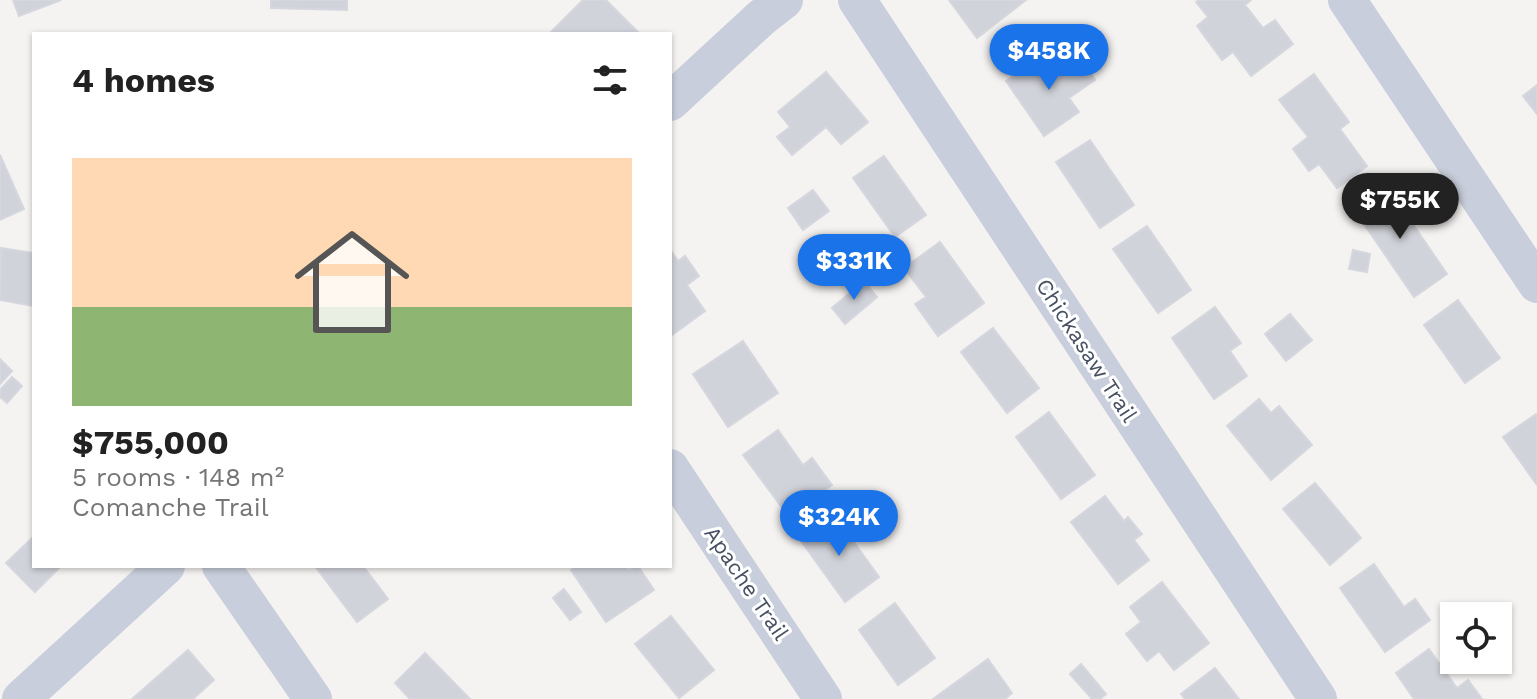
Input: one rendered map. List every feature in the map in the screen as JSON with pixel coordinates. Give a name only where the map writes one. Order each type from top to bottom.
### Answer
[{"type":"street","points":[[672,100],[784,0]]},
{"type":"street","name":"Chickasaw Trail","points":[[857,0],[1318,699]]},
{"type":"street","points":[[1347,0],[1537,284]]},
{"type":"street","name":"Apache Trail","points":[[672,471],[823,699]]},
{"type":"street","points":[[21,699],[164,568]]},
{"type":"street","points":[[222,568],[313,699]]},
{"type":"building","points":[[13,0],[61,0],[19,16]]},
{"type":"building","points":[[271,0],[347,0],[347,10],[271,8]]},
{"type":"building","points":[[583,0],[606,0],[638,32],[551,32]]},
{"type":"building","points":[[949,0],[1026,0],[977,38]]},
{"type":"building","points":[[1251,0],[1245,5],[1263,28],[1275,20],[1293,44],[1251,76],[1233,52],[1222,60],[1197,26],[1208,17],[1196,2]]},
{"type":"building","points":[[1042,56],[1057,77],[1082,60],[1095,80],[1069,98],[1079,112],[1044,136],[1006,81]]},
{"type":"building","points":[[826,72],[868,122],[841,144],[826,127],[792,155],[777,137],[790,127],[778,112]]},
{"type":"building","points":[[1314,74],[1349,122],[1340,129],[1367,166],[1337,188],[1319,164],[1309,171],[1293,149],[1308,137],[1279,100]]},
{"type":"building","points":[[1537,85],[1537,114],[1523,96]]},
{"type":"building","points":[[1090,140],[1134,205],[1100,228],[1056,162]]},
{"type":"building","points":[[0,155],[24,209],[0,220]]},
{"type":"building","points":[[884,156],[926,215],[895,237],[853,178]]},
{"type":"building","points":[[1386,185],[1447,274],[1414,297],[1353,208]]},
{"type":"building","points":[[813,190],[829,211],[803,230],[788,208]]},
{"type":"building","points":[[1147,226],[1191,290],[1158,313],[1113,249]]},
{"type":"building","points":[[940,242],[984,303],[938,336],[915,304],[926,297],[904,268]]},
{"type":"building","points":[[1,248],[32,253],[32,306],[0,300]]},
{"type":"building","points":[[1353,250],[1370,254],[1367,272],[1349,269]]},
{"type":"building","points":[[672,252],[678,261],[685,256],[699,276],[687,285],[705,311],[672,335]]},
{"type":"building","points":[[864,281],[877,297],[845,324],[832,308]]},
{"type":"building","points":[[1458,300],[1500,358],[1465,383],[1424,325]]},
{"type":"building","points":[[1215,307],[1241,343],[1230,351],[1247,376],[1214,399],[1172,338]]},
{"type":"building","points":[[1290,314],[1312,340],[1286,361],[1265,334]]},
{"type":"building","points":[[993,328],[1039,388],[1007,413],[961,352]]},
{"type":"building","points":[[743,341],[778,393],[728,427],[693,374]]},
{"type":"building","points":[[0,359],[12,371],[0,384]]},
{"type":"building","points":[[12,377],[22,386],[7,403],[0,397],[0,390]]},
{"type":"building","points":[[1259,399],[1271,413],[1279,406],[1312,445],[1271,480],[1227,426]]},
{"type":"building","points":[[1049,412],[1095,475],[1061,499],[1016,437]]},
{"type":"building","points":[[1537,415],[1537,485],[1503,437]]},
{"type":"building","points":[[778,430],[803,465],[812,458],[832,485],[789,517],[743,455]]},
{"type":"building","points":[[1315,483],[1361,538],[1330,565],[1283,509]]},
{"type":"building","points":[[1105,496],[1124,521],[1128,517],[1142,534],[1134,540],[1149,560],[1118,584],[1071,522]]},
{"type":"building","points":[[833,513],[879,577],[845,602],[799,538]]},
{"type":"building","points":[[32,538],[32,568],[59,568],[35,592],[6,563]]},
{"type":"building","points":[[1374,564],[1404,607],[1415,599],[1430,620],[1385,652],[1340,588]]},
{"type":"building","points":[[316,568],[365,568],[388,599],[357,622]]},
{"type":"building","points":[[639,568],[654,590],[606,622],[571,570]]},
{"type":"building","points":[[1162,582],[1209,643],[1174,670],[1159,651],[1147,661],[1126,634],[1141,622],[1130,607]]},
{"type":"building","points":[[564,589],[581,612],[570,620],[553,598]]},
{"type":"building","points":[[895,603],[935,658],[898,685],[859,630]]},
{"type":"building","points":[[671,616],[714,670],[679,698],[635,644]]},
{"type":"building","points":[[1429,649],[1440,664],[1440,674],[1447,674],[1457,688],[1468,680],[1482,699],[1414,699],[1396,673]]},
{"type":"building","points":[[188,650],[214,680],[193,699],[132,699]]},
{"type":"building","points":[[425,653],[470,699],[410,699],[395,683]]},
{"type":"building","points":[[988,659],[1012,693],[1005,699],[933,699]]},
{"type":"building","points":[[1081,664],[1106,694],[1100,699],[1092,699],[1070,674]]},
{"type":"building","points":[[1215,668],[1239,699],[1185,699],[1181,694]]}]
